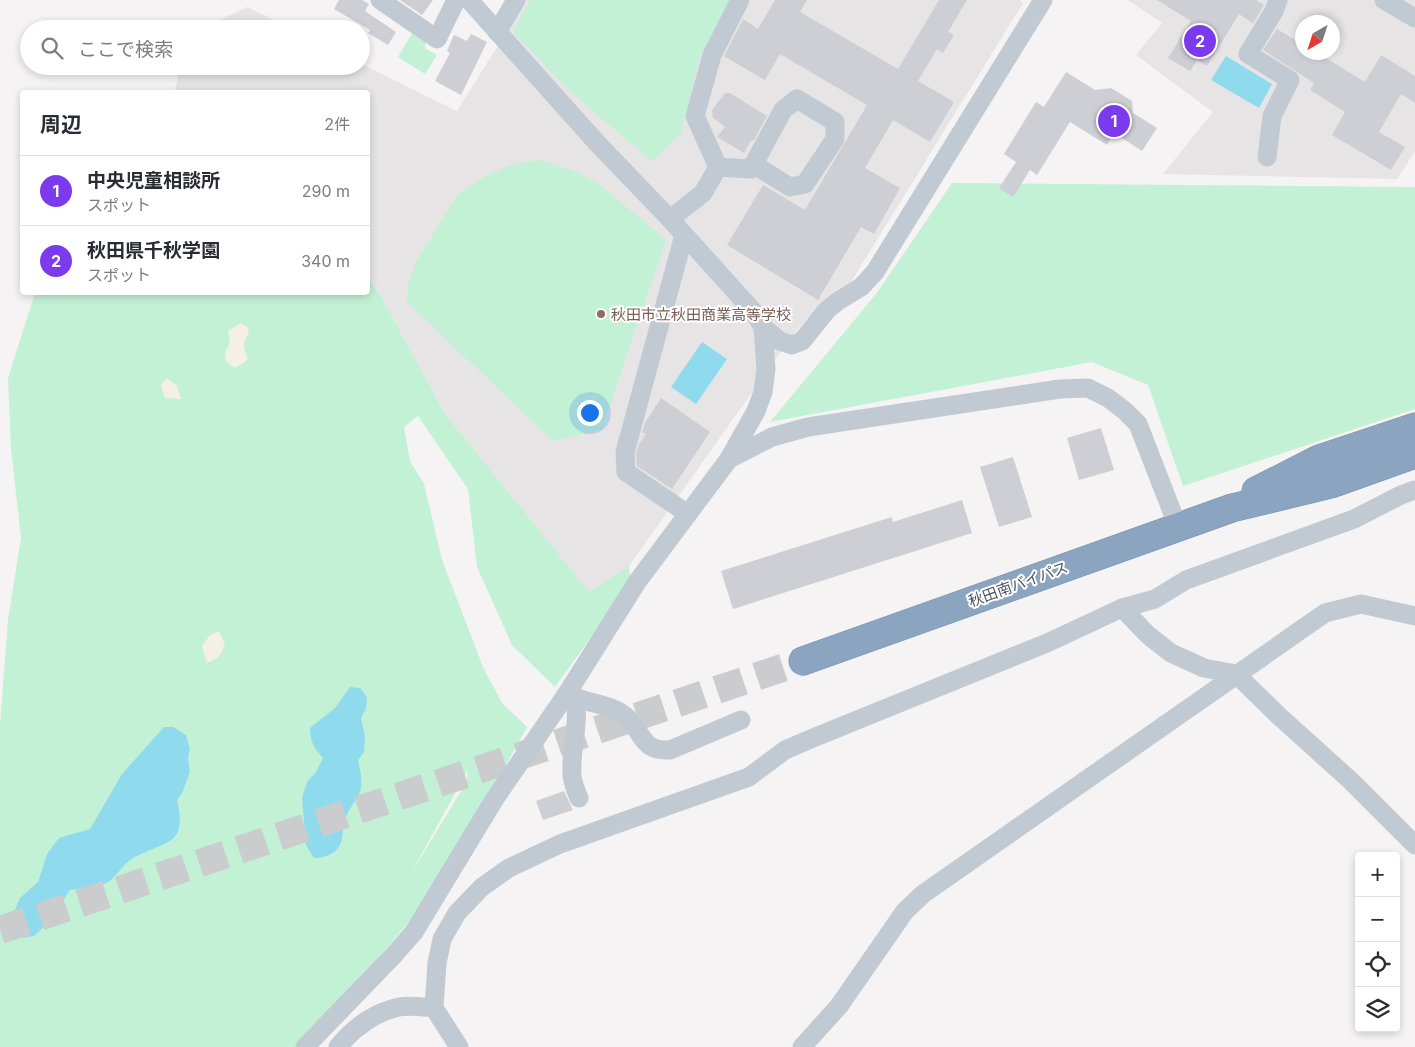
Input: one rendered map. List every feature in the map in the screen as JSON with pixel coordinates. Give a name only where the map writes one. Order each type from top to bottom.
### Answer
[{"type":"highway","name":"秋田南バイパス","points":[[1232,508],[1255,492],[1319,459],[1415,426]]},
{"type":"highway","name":"秋田南バイパス","points":[[803,661],[1232,508],[1331,484],[1415,454]]},
{"type":"street","points":[[380,0],[437,39],[456,0]]},
{"type":"street","points":[[469,0],[597,143],[670,219],[752,311],[763,327],[780,340],[792,345],[802,341],[827,310],[861,287],[875,272],[1043,0]]},
{"type":"street","points":[[497,32],[516,0]]},
{"type":"street","points":[[718,167],[695,116],[712,55],[740,0]]},
{"type":"street","points":[[1267,157],[1272,116],[1290,80],[1248,54],[1274,11],[1278,0]]},
{"type":"street","points":[[1384,0],[1415,18]]},
{"type":"street","points":[[718,167],[751,169],[753,164],[784,110],[797,98],[835,122],[835,139],[805,184],[790,187],[753,164]]},
{"type":"street","points":[[670,219],[703,193],[718,167]]},
{"type":"street","points":[[684,235],[625,452],[626,472],[688,514]]},
{"type":"street","points":[[305,1047],[414,932],[494,800],[571,695],[637,582],[729,458],[756,411],[763,392],[766,369],[763,327]]},
{"type":"street","points":[[729,458],[772,437],[808,427],[1060,388],[1088,388],[1108,398],[1138,424],[1178,527]]},
{"type":"street","points":[[459,1047],[434,1008],[436,963],[442,939],[457,913],[482,887],[509,868],[560,844],[749,777],[785,750],[1047,643],[1122,608],[1156,599],[1186,580],[1354,519],[1415,490]]},
{"type":"street","points":[[802,1047],[839,1006],[905,911],[923,894],[1324,613],[1361,604],[1415,616]]},
{"type":"street","points":[[1122,608],[1148,635],[1171,653],[1204,668],[1236,674],[1351,781],[1415,845]]},
{"type":"street","points":[[571,695],[616,709],[626,716],[646,744],[658,751],[670,750],[741,720]]},
{"type":"street","points":[[571,695],[577,709],[572,778],[579,798]]},
{"type":"street","points":[[338,1047],[348,1035],[374,1016],[400,1007],[434,1008]]},
{"type":"shaded area","name":"秋田市立秋田商業高等学校","points":[[522,0],[1020,0],[1023,3],[851,282],[833,292],[794,333],[629,566],[589,593],[445,414],[381,296],[370,281],[370,90],[175,90],[178,75],[370,75],[370,68],[457,111],[507,31]]},
{"type":"shaded area","points":[[1128,0],[1415,0],[1415,151],[1397,179],[1163,174],[1213,112],[1136,55],[1162,23]]},
{"type":"shaded area","points":[[247,7],[273,20],[220,20]]},
{"type":"green space","points":[[530,0],[729,0],[699,59],[681,133],[652,161],[572,93],[513,32]]},
{"type":"green space","points":[[413,32],[426,41],[425,48],[437,55],[425,74],[398,57]]},
{"type":"green space","points":[[539,160],[572,170],[598,183],[666,240],[602,429],[553,441],[407,302],[408,283],[416,262],[458,194],[484,177],[510,165]]},
{"type":"green space","points":[[952,183],[1415,187],[1415,409],[1183,486],[1148,385],[1092,362],[770,422],[876,294]]},
{"type":"green space","points":[[370,281],[381,296],[445,414],[589,592],[629,566],[631,582],[555,687],[512,645],[477,567],[468,489],[418,416],[404,427],[410,461],[424,484],[442,560],[483,667],[502,703],[527,727],[481,810],[408,923],[340,1003],[297,1047],[0,1047],[0,725],[8,620],[21,538],[11,448],[8,378],[34,295],[370,295]],"holes":[[[468,770],[466,783],[410,875]]]},
{"type":"sand","points":[[241,323],[249,329],[244,343],[248,358],[244,363],[234,368],[225,360],[226,350],[230,343],[228,331]]},
{"type":"sand","points":[[167,378],[177,386],[181,399],[165,398],[161,385]]},
{"type":"sand","points":[[219,631],[225,645],[219,657],[207,663],[202,646],[210,635]]},
{"type":"water","points":[[1226,56],[1272,84],[1259,108],[1211,80]]},
{"type":"water","points":[[702,342],[727,359],[696,404],[671,387]]},
{"type":"water","points":[[350,687],[360,688],[367,697],[366,708],[361,718],[365,736],[364,752],[358,760],[361,786],[359,794],[345,818],[340,845],[333,853],[327,856],[314,858],[306,845],[302,798],[307,782],[316,772],[323,758],[313,744],[310,728],[335,708]]},
{"type":"water","points":[[164,727],[173,727],[186,735],[190,749],[188,757],[190,772],[182,793],[177,800],[180,816],[176,835],[170,841],[130,860],[108,882],[70,890],[48,923],[34,936],[23,938],[16,932],[12,917],[20,898],[38,882],[47,854],[59,838],[90,829],[122,774]]},
{"type":"building","points":[[339,0],[362,0],[369,4],[365,11],[396,32],[388,45],[370,34],[370,20],[353,20],[334,9]]},
{"type":"building","points":[[400,0],[433,0],[422,15]]},
{"type":"building","points":[[775,0],[807,0],[800,12],[898,69],[939,0],[967,0],[948,32],[954,35],[943,53],[937,49],[918,81],[954,102],[930,142],[893,120],[865,168],[900,188],[874,234],[861,227],[818,300],[727,245],[763,185],[805,210],[867,105],[780,54],[765,80],[724,56],[743,19],[758,29]]},
{"type":"building","points":[[1157,0],[1256,0],[1264,5],[1253,23],[1239,14],[1207,66],[1197,60],[1190,71],[1168,58],[1191,21]]},
{"type":"building","points":[[1277,29],[1295,40],[1295,60],[1329,60],[1365,82],[1381,55],[1415,76],[1415,103],[1401,94],[1379,132],[1405,147],[1391,170],[1332,135],[1345,112],[1310,90],[1314,83],[1263,50]]},
{"type":"building","points":[[471,34],[487,42],[461,95],[435,81],[450,53],[447,51],[454,35],[467,41]]},
{"type":"building","points":[[1066,72],[1095,90],[1111,88],[1132,101],[1133,113],[1157,128],[1142,151],[1114,133],[1107,145],[1070,122],[1037,175],[1030,170],[1013,197],[999,188],[1016,162],[1004,154],[1036,102],[1044,107]]},
{"type":"building","points":[[725,93],[730,93],[767,116],[754,140],[751,141],[744,153],[717,137],[725,127],[713,118],[712,110]]},
{"type":"building","points":[[661,398],[710,432],[672,489],[637,466],[636,453],[639,444],[646,434],[642,432],[645,423]]},
{"type":"building","points":[[1101,428],[1114,470],[1079,480],[1067,438]]},
{"type":"building","points":[[1013,457],[1032,517],[999,527],[980,467]]},
{"type":"building","points":[[962,500],[972,533],[733,609],[721,571],[892,517],[893,522]]},
{"type":"building","points":[[564,791],[573,810],[543,820],[536,801]]},
{"type":"tunnel","points":[[0,930],[803,661]]},
{"type":"place","name":"秋田県千秋学園","points":[[1200,41]]},
{"type":"place","name":"中央児童相談所","points":[[1114,121]]},
{"type":"place","name":"秋田市立秋田商業高等学校","points":[[601,314]]}]
